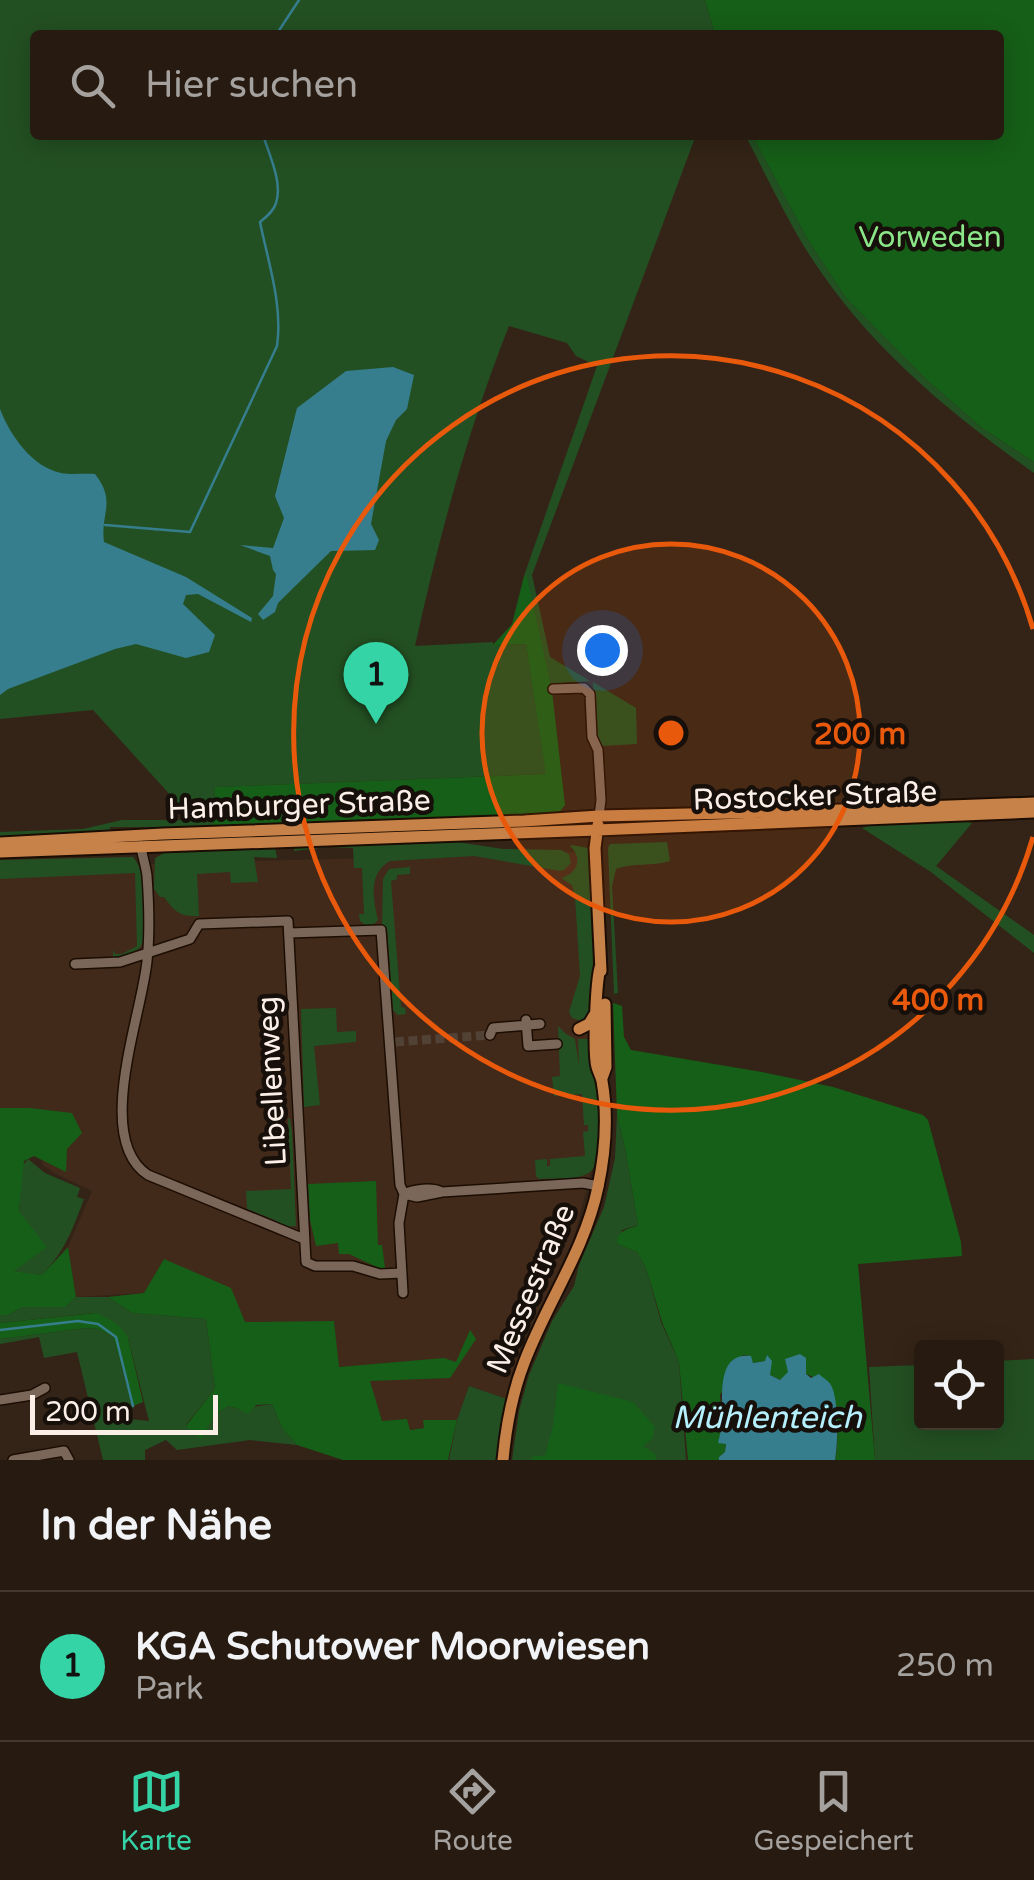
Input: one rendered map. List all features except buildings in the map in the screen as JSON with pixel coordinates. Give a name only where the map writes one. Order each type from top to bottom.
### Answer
[{"type":"main road","name":"Rostocker Straße","points":[[600,816],[1034,803]]},
{"type":"main road","name":"Rostocker Straße","points":[[597,830],[1034,812]]},
{"type":"main road","name":"Messestraße","points":[[600,816],[595,848],[600,968],[604,980],[606,1067],[602,1078]]},
{"type":"main road","name":"Hamburger Straße","points":[[0,852],[145,840],[600,816]]},
{"type":"main road","name":"Hamburger Straße","points":[[0,842],[597,830]]},
{"type":"main road","name":"Messestraße","points":[[503,1460],[508,1418],[524,1364],[575,1253],[599,1186],[604,1141],[602,1078],[597,1066],[596,981],[600,968]]},
{"type":"main road","points":[[579,1029],[588,1024],[597,1010]]},
{"type":"street","points":[[553,689],[584,688],[590,694],[592,737],[598,750],[600,816]]},
{"type":"street","points":[[145,840],[151,856],[146,871],[148,953],[124,1091],[124,1140],[131,1160],[148,1175],[304,1239],[309,1265],[402,1273]]},
{"type":"street","name":"Libellenweg","points":[[148,953],[190,939],[199,924],[288,921],[304,1239]]},
{"type":"street","points":[[288,933],[381,930],[400,1185],[404,1194],[399,1223],[403,1293]]},
{"type":"street","points":[[75,964],[120,962],[148,953]]},
{"type":"street","points":[[526,1023],[528,1046],[558,1044]]},
{"type":"street","points":[[490,1035],[493,1028],[540,1024]]},
{"type":"street","points":[[404,1194],[583,1183],[599,1186]]},
{"type":"street","points":[[0,1400],[45,1388]]},
{"type":"street","points":[[13,1460],[66,1456]]},
{"type":"shaded area","points":[[586,852],[592,971],[590,1037],[595,1053],[599,1110],[597,1149],[573,1241],[537,1322],[520,1349],[507,1399],[469,1386],[457,1420],[424,1420],[424,1428],[409,1430],[382,1421],[369,1381],[447,1376],[418,1361],[338,1367],[334,1322],[245,1322],[164,1259],[144,1293],[76,1297],[68,1247],[92,1191],[54,1173],[43,1165],[40,1155],[0,1126],[0,868]]},
{"type":"green space","points":[[0,0],[705,0],[714,30],[30,30],[30,140],[694,140],[532,575],[550,657],[590,681],[549,684],[524,576],[597,366],[576,356],[567,343],[509,326],[468,444],[424,605],[415,646],[526,644],[547,774],[215,787],[213,827],[110,827],[110,831],[94,836],[0,839],[0,832],[83,829],[122,820],[193,820],[93,710],[0,719]]},
{"type":"green space","name":"Vorweden","points":[[705,0],[1034,0],[1034,462],[982,428],[928,381],[846,298],[808,240],[755,140],[1004,140],[1004,30],[714,30]]},
{"type":"green space","points":[[748,140],[755,140],[808,240],[846,298],[928,381],[982,428],[1034,462],[1034,473],[947,407],[868,332],[812,259]]},
{"type":"green space","points":[[524,576],[552,691],[565,805],[557,815],[213,827],[215,787],[546,774],[526,644],[492,646],[512,624]]},
{"type":"green space","points":[[593,682],[636,708],[637,744],[601,746],[595,736]]},
{"type":"green space","points":[[878,823],[972,823],[936,866],[1034,935],[1034,953],[931,872],[862,828]]},
{"type":"green space","points":[[457,842],[503,849],[561,850],[569,854],[571,863],[560,871],[474,856],[390,861],[375,879],[378,920],[366,926],[359,914],[364,914],[362,868],[354,868],[353,848],[294,851],[294,847]]},
{"type":"green space","points":[[667,842],[670,861],[616,869],[612,886],[618,993],[614,994],[608,848],[610,844]]},
{"type":"green space","points":[[572,845],[588,848],[590,860],[592,1013],[581,1021],[569,1012],[580,976],[575,897],[572,885],[561,878],[577,865]]},
{"type":"green space","points":[[275,847],[277,858],[254,857],[258,882],[231,883],[230,872],[197,874],[199,916],[178,913],[154,889],[155,858],[164,850]]},
{"type":"green space","points":[[133,857],[143,885],[143,941],[135,952],[113,958],[113,950],[122,954],[137,946],[135,873],[0,879],[0,860]]},
{"type":"green space","points":[[410,867],[410,874],[397,875],[391,881],[401,1007],[406,1014],[398,1015],[393,1010],[387,928],[382,925],[383,879],[389,869]]},
{"type":"green space","points":[[613,1003],[622,1006],[624,1037],[631,1050],[833,1087],[923,1115],[928,1120],[962,1256],[858,1264],[875,1460],[835,1460],[837,1422],[831,1385],[806,1374],[806,1358],[780,1380],[770,1375],[766,1361],[753,1363],[750,1356],[743,1355],[720,1395],[719,1442],[726,1443],[725,1452],[719,1460],[688,1460],[679,1362],[646,1268],[637,1252],[617,1244],[621,1233],[638,1225],[617,1114]]},
{"type":"green space","points":[[336,1008],[337,1032],[356,1031],[356,1042],[314,1046],[320,1105],[304,1107],[301,1009]]},
{"type":"green space","points":[[558,1026],[575,1039],[579,1066],[578,1039],[588,1039],[597,1085],[599,1145],[588,1174],[539,1179],[535,1160],[547,1159],[550,1166],[550,1159],[585,1156],[583,1132],[588,1131],[588,1125],[584,1125],[582,1094],[554,1096],[552,1077],[560,1076]]},
{"type":"green space","points":[[0,1108],[72,1113],[82,1133],[67,1149],[66,1172],[34,1156],[24,1161],[19,1211],[47,1247],[14,1271],[42,1275],[68,1247],[76,1297],[65,1307],[23,1307],[0,1315]]},
{"type":"green space","points":[[617,1114],[638,1225],[622,1230],[617,1244],[637,1252],[646,1268],[661,1322],[679,1362],[686,1460],[512,1460],[529,1375],[552,1321],[574,1286],[604,1207],[615,1158]]},
{"type":"green space","points":[[288,1119],[292,1132],[296,1226],[284,1227],[247,1209],[246,1191],[291,1189]]},
{"type":"green space","points":[[28,1159],[45,1173],[80,1188],[77,1197],[84,1199],[63,1248],[42,1275],[12,1271],[46,1247],[19,1211],[23,1165]]},
{"type":"green space","points":[[376,1181],[378,1245],[382,1245],[383,1270],[349,1254],[339,1254],[338,1243],[316,1246],[310,1220],[308,1184]]},
{"type":"green space","points":[[164,1259],[231,1288],[245,1322],[334,1321],[339,1367],[444,1358],[456,1362],[470,1330],[476,1339],[450,1378],[370,1381],[382,1421],[407,1419],[410,1430],[424,1428],[423,1420],[457,1420],[448,1460],[343,1460],[297,1445],[282,1428],[272,1404],[256,1405],[248,1414],[228,1406],[214,1416],[201,1439],[186,1426],[215,1388],[206,1319],[132,1313],[108,1297],[144,1293]]},
{"type":"green space","points":[[76,1297],[108,1297],[132,1313],[206,1319],[215,1388],[186,1425],[214,1416],[228,1406],[239,1409],[272,1404],[282,1428],[297,1445],[250,1440],[177,1450],[166,1440],[145,1450],[145,1460],[103,1460],[77,1352],[44,1358],[39,1337],[0,1344],[0,1339],[98,1329],[113,1337],[133,1406],[129,1419],[149,1421],[128,1338],[95,1313],[0,1323],[0,1315],[23,1307],[65,1307]]},
{"type":"green space","points":[[96,1313],[114,1322],[128,1338],[143,1402],[133,1406],[113,1337],[98,1329],[0,1339],[0,1323]]},
{"type":"green space","points":[[1034,1359],[1034,1460],[875,1460],[869,1367],[914,1365],[914,1430],[1004,1430],[1004,1361]]},
{"type":"green space","points":[[558,1383],[633,1402],[655,1427],[652,1439],[643,1446],[655,1454],[656,1460],[530,1460],[545,1456]]},
{"type":"green space","points":[[469,1386],[507,1399],[499,1460],[449,1460]]},
{"type":"water","points":[[393,367],[414,375],[407,409],[396,420],[386,441],[371,524],[379,540],[375,550],[331,551],[263,620],[258,614],[273,596],[276,574],[270,556],[240,545],[273,548],[284,518],[275,496],[297,408],[346,371]]},
{"type":"water","points":[[0,409],[16,439],[41,464],[61,473],[95,474],[105,492],[104,542],[186,577],[252,618],[251,622],[198,594],[186,595],[183,604],[215,635],[209,652],[186,658],[136,644],[0,695]]},
{"type":"water","name":"Mühlenteich","points":[[800,1354],[806,1358],[806,1374],[811,1378],[819,1374],[834,1392],[835,1460],[719,1460],[726,1444],[718,1443],[722,1388],[732,1361],[751,1356],[753,1363],[765,1361],[767,1355],[772,1361],[770,1375],[780,1380],[788,1372],[785,1359]]},
{"type":"waterway","points":[[279,30],[299,0]]},
{"type":"waterway","points":[[105,525],[190,532],[277,346],[276,299],[260,222],[275,206],[278,187],[265,140]]},
{"type":"waterway","points":[[0,1330],[78,1321],[98,1324],[116,1337],[133,1406]]},
{"type":"tunnel","points":[[395,1042],[490,1035]]},
{"type":"place","name":"KGA Schutower Moorwiesen","points":[[376,724]]}]
